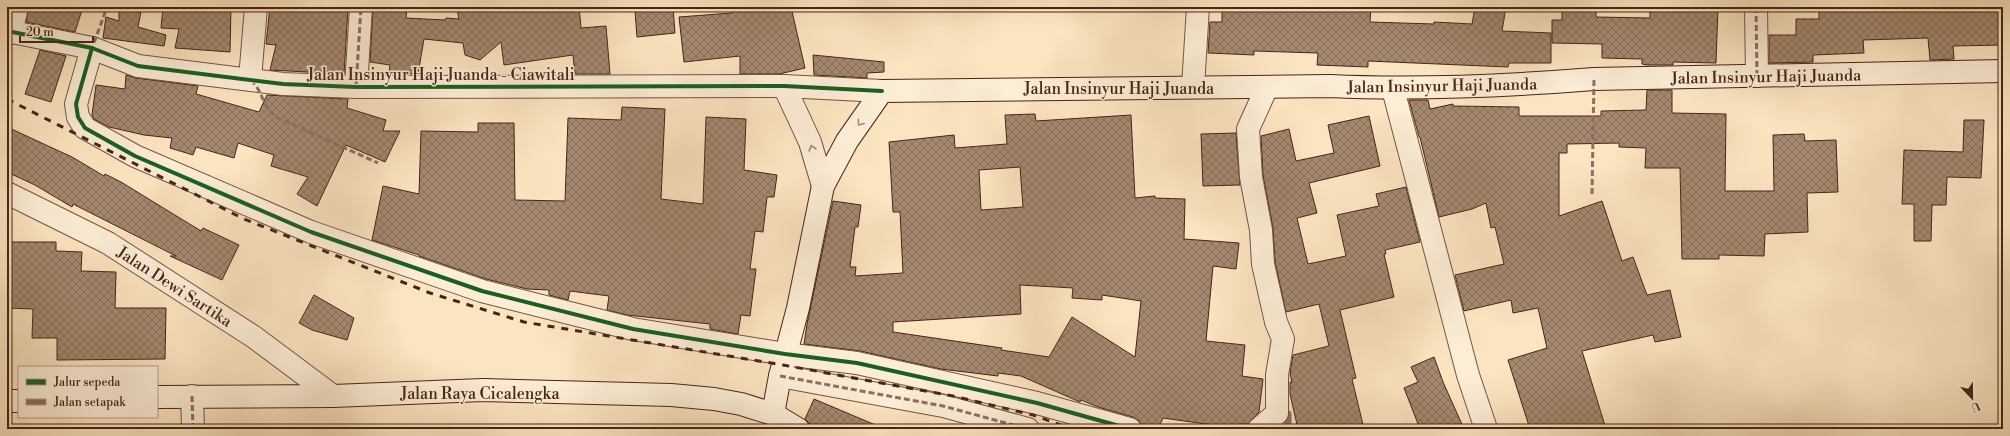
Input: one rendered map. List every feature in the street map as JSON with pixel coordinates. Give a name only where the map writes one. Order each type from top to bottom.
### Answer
[{"type":"street","points":[[9,32],[17,7]]},
{"type":"street","points":[[250,79],[256,7]]},
{"type":"street","points":[[356,87],[361,7]]},
{"type":"street","points":[[1193,88],[1198,7]]},
{"type":"street","points":[[1756,7],[1757,76]]},
{"type":"street","name":"Jalan Insinyur Haji Juanda - Ciawitali","points":[[9,32],[92,48],[138,66],[283,84],[356,87],[784,86],[882,91]]},
{"type":"street","points":[[92,48],[76,104],[78,117],[81,124],[93,134],[135,156],[199,185],[311,232],[482,291],[633,329],[864,365],[1037,403],[1130,429]]},
{"type":"street","name":"Jalan Insinyur Haji Juanda","points":[[882,91],[1267,87],[1393,89],[1530,84],[1594,79],[2003,71]]},
{"type":"street","points":[[784,86],[810,142],[822,186]]},
{"type":"street","points":[[1259,429],[1277,413],[1277,375],[1283,351],[1283,339],[1276,322],[1263,264],[1261,230],[1251,177],[1248,129],[1267,87]]},
{"type":"street","points":[[1393,89],[1468,375],[1486,429]]},
{"type":"street","points":[[773,414],[780,376],[798,308],[822,186],[847,141],[882,91]]},
{"type":"street","name":"Jalan Dewi Sartika","points":[[7,193],[108,243],[254,338],[333,396]]},
{"type":"street","points":[[780,376],[943,406],[1028,429]]},
{"type":"street","name":"Jalan Raya Cicalengka","points":[[158,397],[333,396],[483,390],[671,395],[714,399],[741,404],[773,414],[798,429]]},
{"type":"street","points":[[192,396],[193,429]]},
{"type":"street","points":[[7,402],[18,401]]},
{"type":"building","points":[[29,7],[83,7],[75,32],[26,22]]},
{"type":"building","points":[[163,7],[231,7],[230,52],[175,48],[179,29],[161,28]]},
{"type":"building","points":[[270,7],[348,7],[344,74],[270,70],[276,45],[266,44]]},
{"type":"building","points":[[373,7],[407,7],[406,18],[445,20],[446,18],[459,19],[457,9],[474,7],[579,7],[581,28],[606,26],[610,74],[575,74],[573,55],[504,65],[501,42],[480,60],[465,55],[463,43],[424,39],[418,74],[389,73],[390,65],[370,62]]},
{"type":"building","points":[[650,7],[673,7],[675,33],[637,37],[635,11],[651,10]]},
{"type":"building","points":[[730,7],[791,7],[805,68],[779,74],[740,74],[740,56],[684,62],[679,17],[732,13]]},
{"type":"building","points":[[1222,7],[1371,7],[1370,22],[1434,24],[1434,22],[1472,24],[1475,7],[1506,7],[1502,31],[1551,33],[1551,63],[1509,63],[1508,67],[1368,61],[1368,67],[1317,65],[1318,53],[1254,51],[1254,55],[1208,53],[1210,22],[1222,22]]},
{"type":"building","points":[[1562,7],[1596,7],[1596,17],[1650,18],[1650,7],[1718,8],[1716,63],[1673,62],[1673,65],[1647,65],[1642,64],[1642,59],[1602,58],[1602,44],[1552,43],[1552,20],[1562,20]]},
{"type":"building","points":[[1819,7],[2003,7],[2003,45],[1953,46],[1954,59],[1930,60],[1928,38],[1863,40],[1864,53],[1813,55],[1813,62],[1769,63],[1769,35],[1796,35],[1796,19],[1819,19]]},
{"type":"building","points":[[119,11],[141,12],[138,27],[166,35],[164,46],[103,38],[106,17],[119,21]]},
{"type":"building","points":[[40,50],[66,56],[51,102],[25,94]]},
{"type":"building","points":[[813,55],[884,62],[884,72],[867,73],[867,78],[814,75]]},
{"type":"building","points":[[126,75],[136,78],[198,86],[196,94],[259,112],[267,95],[348,99],[347,108],[386,120],[383,131],[400,131],[385,162],[346,145],[317,206],[297,194],[308,177],[271,166],[274,155],[238,143],[234,158],[196,147],[193,155],[170,148],[172,138],[144,135],[109,127],[94,119],[92,115],[96,85],[125,89]]},
{"type":"building","points":[[1647,90],[1672,90],[1672,113],[1726,114],[1725,191],[1774,191],[1773,135],[1804,134],[1805,141],[1836,140],[1838,192],[1807,193],[1808,232],[1765,234],[1764,256],[1719,255],[1719,259],[1682,259],[1680,168],[1645,168],[1646,148],[1619,147],[1619,143],[1567,144],[1567,153],[1559,153],[1559,216],[1602,201],[1622,261],[1633,257],[1647,295],[1670,290],[1681,337],[1655,342],[1653,335],[1582,351],[1606,429],[1530,429],[1508,360],[1547,348],[1538,308],[1513,313],[1511,300],[1464,311],[1455,275],[1504,264],[1495,227],[1491,228],[1486,203],[1472,209],[1439,217],[1420,137],[1409,100],[1428,100],[1430,109],[1453,104],[1453,106],[1519,107],[1519,116],[1601,116],[1601,111],[1646,110]]},
{"type":"building","points":[[622,107],[665,109],[661,199],[703,204],[706,117],[746,119],[744,170],[777,175],[774,197],[767,197],[763,232],[755,231],[750,269],[756,269],[750,316],[741,315],[738,334],[710,329],[710,324],[627,315],[607,310],[609,296],[570,291],[568,300],[549,295],[549,290],[527,289],[486,279],[372,240],[383,186],[419,194],[421,131],[478,132],[478,123],[514,123],[515,200],[565,201],[568,118],[621,120]]},
{"type":"building","points":[[1035,114],[1036,121],[1131,115],[1135,198],[1155,196],[1155,198],[1185,199],[1184,239],[1239,243],[1236,269],[1213,266],[1206,341],[1245,345],[1242,376],[1263,379],[1259,412],[1248,424],[1242,424],[1241,429],[1163,418],[1158,429],[1148,429],[1142,426],[1139,421],[1133,417],[1098,407],[1081,400],[1080,402],[1021,376],[998,373],[998,376],[941,369],[860,351],[804,344],[833,201],[861,205],[858,227],[855,227],[850,267],[856,267],[855,276],[903,273],[900,212],[893,212],[889,142],[954,135],[955,148],[1007,144],[1005,115]],"holes":[[[1020,167],[1023,207],[981,210],[979,170]],[[1020,285],[1073,288],[1072,298],[1102,300],[1102,295],[1141,301],[1135,357],[1072,317],[1049,357],[1001,350],[1002,348],[893,332],[893,322],[1021,314]]]},
{"type":"building","points":[[1369,116],[1380,166],[1309,183],[1317,213],[1297,218],[1308,264],[1346,256],[1337,215],[1379,206],[1376,194],[1406,187],[1420,242],[1385,250],[1386,254],[1384,254],[1394,297],[1340,310],[1356,378],[1352,379],[1364,429],[1298,429],[1290,394],[1290,382],[1292,383],[1290,373],[1293,355],[1329,346],[1319,304],[1286,312],[1275,262],[1273,228],[1263,175],[1261,136],[1289,129],[1296,161],[1334,153],[1328,125]]},
{"type":"building","points":[[1964,120],[1984,120],[1981,178],[1947,177],[1946,205],[1932,205],[1931,241],[1914,241],[1914,204],[1902,204],[1904,150],[1963,152]]},
{"type":"building","points":[[7,127],[72,157],[104,176],[105,174],[121,182],[201,231],[203,228],[239,245],[222,280],[170,256],[176,256],[73,204],[72,207],[35,185],[7,172]]},
{"type":"building","points":[[1236,133],[1240,185],[1203,186],[1201,134]]},
{"type":"building","points":[[9,242],[56,242],[56,251],[82,252],[81,271],[116,272],[115,308],[166,308],[165,359],[57,360],[57,338],[32,338],[33,309],[7,308]]},
{"type":"building","points":[[314,295],[354,318],[347,340],[312,330],[299,323]]},
{"type":"building","points":[[1434,357],[1443,382],[1464,429],[1420,429],[1404,388],[1418,382],[1411,367]]},
{"type":"building","points":[[814,399],[885,429],[822,429],[809,423],[805,419]]},
{"type":"waterway","points":[[1288,414],[1288,429]]},
{"type":"railway","points":[[7,99],[244,219],[430,293],[524,322],[783,365],[953,396],[1033,415],[1072,429]]},
{"type":"marked path","points":[[91,51],[107,7]]},
{"type":"marked path","points":[[356,87],[361,7]]},
{"type":"marked path","points":[[1756,7],[1757,76]]},
{"type":"marked path","points":[[1592,194],[1594,79]]},
{"type":"marked path","points":[[251,80],[268,109],[276,117],[378,163]]},
{"type":"marked path","points":[[780,376],[943,406],[1028,429]]},
{"type":"marked path","points":[[192,396],[193,429]]},
{"type":"cycle path","points":[[7,31],[92,48],[138,66],[283,84],[356,87],[784,86],[882,91]]},
{"type":"cycle path","points":[[92,48],[76,104],[78,117],[85,128],[135,156],[311,232],[482,291],[633,329],[785,354],[857,363],[1037,403],[1130,429]]}]
